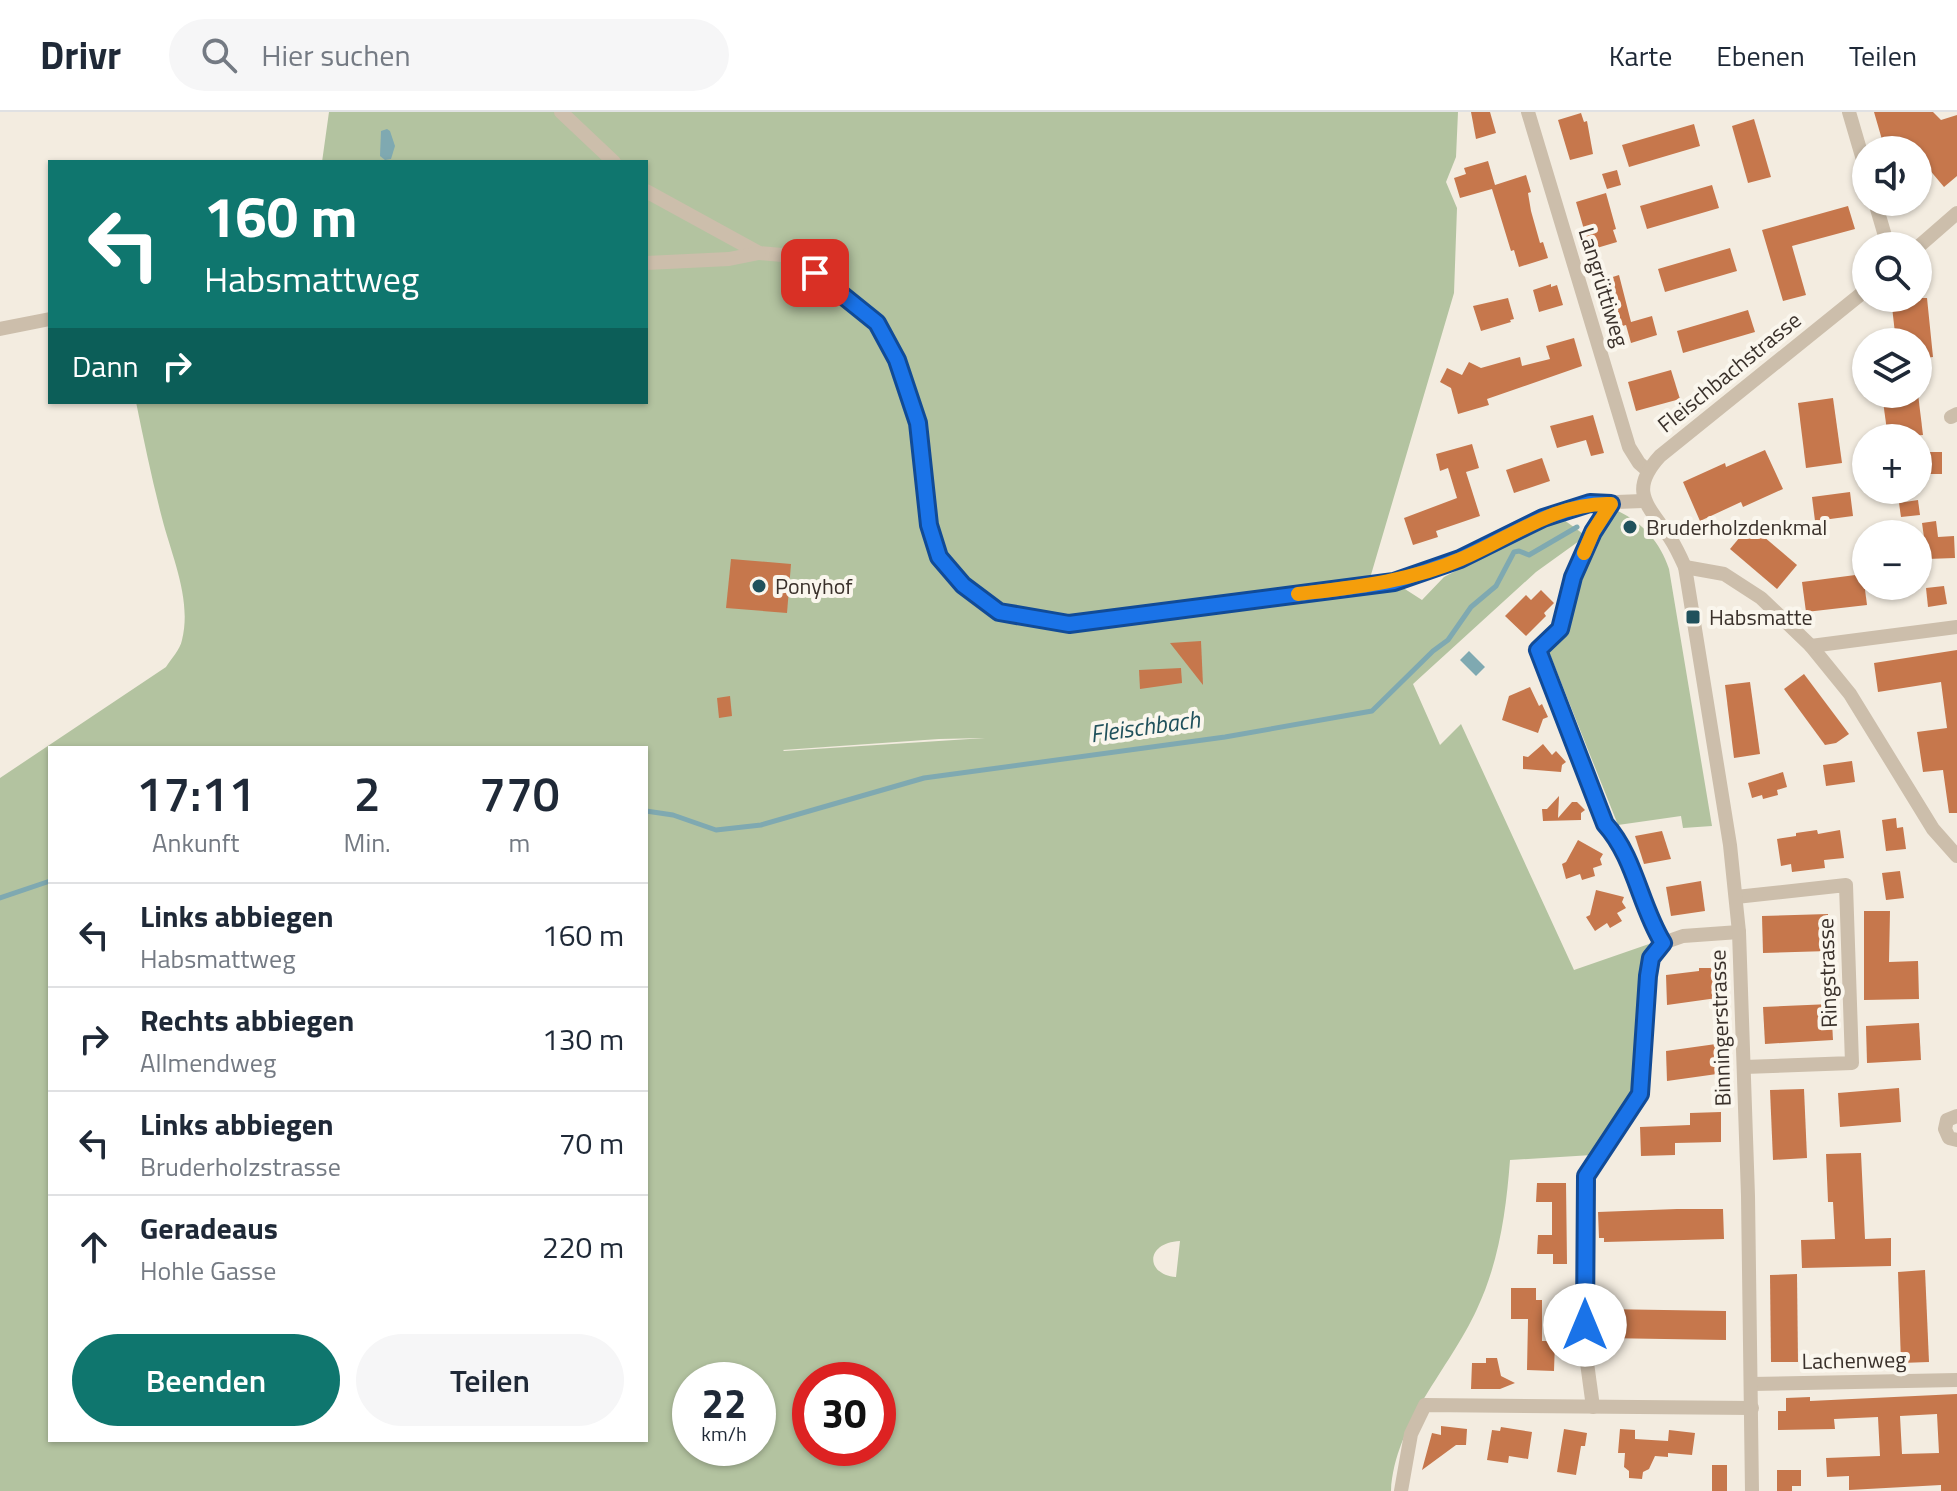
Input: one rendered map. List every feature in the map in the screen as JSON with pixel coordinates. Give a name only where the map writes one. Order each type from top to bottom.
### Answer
[{"type":"street","points":[[561,112],[612,160]]},
{"type":"street","name":"Langrüttiweg","points":[[1528,112],[1629,447],[1647,470]]},
{"type":"street","points":[[1849,112],[1856,136]]},
{"type":"street","points":[[648,192],[759,253]]},
{"type":"street","points":[[1932,235],[1957,213]]},
{"type":"street","points":[[648,263],[729,259],[759,253],[794,256],[877,323],[897,360],[918,423],[929,525],[939,557],[963,585],[999,612],[1069,624],[1394,582],[1460,559],[1543,518],[1590,503],[1643,501],[1647,470]]},
{"type":"street","name":"Fleischbachstrasse","points":[[1647,470],[1660,456],[1852,301]]},
{"type":"street","points":[[4,327],[48,319]]},
{"type":"street","name":"Binningerstrasse","points":[[1643,501],[1671,539],[1685,567],[1736,897],[1744,1067],[1752,1491]]},
{"type":"street","points":[[1611,504],[1593,532],[1573,577],[1560,629],[1538,650],[1605,824],[1620,840],[1653,928],[1663,943]]},
{"type":"street","points":[[1685,567],[1724,574],[1761,598],[1811,646],[1850,694],[1933,829],[1957,856]]},
{"type":"street","points":[[1811,646],[1957,627]]},
{"type":"street","name":"Ringstrasse","points":[[1736,897],[1846,885],[1852,1063],[1744,1067]]},
{"type":"street","points":[[1593,1407],[1585,1348],[1586,1176],[1640,1094],[1651,958],[1663,943],[1683,936],[1739,932]]},
{"type":"street","points":[[1957,1116],[1947,1120],[1945,1129],[1949,1138],[1957,1140]]},
{"type":"street","name":"Lachenweg","points":[[1751,1384],[1957,1380]]},
{"type":"street","points":[[1401,1491],[1411,1434],[1425,1405],[1752,1408]]},
{"type":"green space","points":[[329,112],[1458,112],[1456,157],[1446,182],[1457,208],[1454,293],[1368,585],[1394,582],[1422,600],[1444,577],[1560,517],[1586,536],[1536,572],[1413,684],[1440,745],[1461,724],[1574,970],[1649,944],[1640,974],[1638,1067],[1632,1098],[1592,1155],[1510,1160],[1500,1236],[1485,1291],[1402,1442],[1391,1491],[0,1491],[0,778],[166,667],[177,651],[184,625],[183,594],[136,404],[648,404],[648,160],[322,160]],"holes":[[[985,738],[784,751],[939,739]],[[1180,1241],[1176,1277],[1159,1271],[1153,1259],[1160,1247]]]},
{"type":"green space","points":[[1618,511],[1650,535],[1669,569],[1712,826],[1683,828],[1681,816],[1618,825],[1547,647],[1597,532]]},
{"type":"water","points":[[387,129],[395,146],[391,159],[385,160],[380,156],[381,131]]},
{"type":"water","points":[[1469,651],[1485,667],[1476,676],[1460,660]]},
{"type":"building","points":[[1471,112],[1490,112],[1496,133],[1476,139]]},
{"type":"building","points":[[1874,112],[1933,112],[1941,120],[1957,115],[1957,176],[1944,187],[1932,173],[1932,136],[1881,136]]},
{"type":"building","points":[[1581,113],[1584,122],[1587,121],[1593,154],[1570,160],[1558,120]]},
{"type":"building","points":[[1754,119],[1771,177],[1748,183],[1732,126]]},
{"type":"building","points":[[1694,124],[1700,146],[1629,167],[1622,145]]},
{"type":"building","points":[[1488,161],[1495,185],[1526,175],[1531,192],[1528,193],[1531,211],[1540,243],[1543,242],[1548,258],[1519,267],[1492,189],[1460,198],[1454,178],[1466,174],[1464,168]]},
{"type":"building","points":[[1617,170],[1621,185],[1607,189],[1602,174]]},
{"type":"building","points":[[1712,185],[1719,208],[1647,229],[1640,206]]},
{"type":"building","points":[[1606,193],[1617,242],[1590,250],[1576,202]]},
{"type":"building","points":[[1848,206],[1855,229],[1792,246],[1806,295],[1783,301],[1762,230]]},
{"type":"building","points":[[1730,248],[1737,271],[1665,292],[1658,269]]},
{"type":"building","points":[[1619,275],[1631,322],[1652,316],[1657,335],[1631,343],[1626,325],[1615,328],[1600,281]]},
{"type":"building","points":[[1551,284],[1551,287],[1557,285],[1563,305],[1539,312],[1533,290]]},
{"type":"building","points":[[1508,298],[1514,319],[1481,331],[1473,306]]},
{"type":"building","points":[[1748,310],[1755,332],[1683,353],[1677,331]]},
{"type":"building","points":[[1893,312],[1928,312],[1930,328],[1894,328]]},
{"type":"building","points":[[1574,338],[1582,366],[1487,399],[1489,405],[1458,414],[1451,388],[1440,382],[1447,368],[1462,375],[1469,362],[1481,368],[1520,357],[1522,366],[1550,359],[1546,346]]},
{"type":"building","points":[[1671,370],[1680,399],[1636,411],[1628,382]]},
{"type":"building","points":[[1833,398],[1842,463],[1806,468],[1798,403]]},
{"type":"building","points":[[1884,408],[1920,408],[1922,424],[1886,424]]},
{"type":"building","points":[[1593,415],[1604,453],[1591,456],[1586,440],[1557,448],[1550,426]]},
{"type":"building","points":[[1472,444],[1479,468],[1466,472],[1480,516],[1436,531],[1438,537],[1413,545],[1404,518],[1457,498],[1448,468],[1440,471],[1436,454]]},
{"type":"building","points":[[1765,450],[1783,489],[1743,507],[1741,502],[1700,521],[1683,482],[1725,463],[1726,467]]},
{"type":"building","points":[[1932,452],[1942,452],[1942,474],[1932,474]]},
{"type":"building","points":[[1542,458],[1550,481],[1514,493],[1506,470]]},
{"type":"building","points":[[1850,492],[1853,516],[1815,521],[1812,497]]},
{"type":"building","points":[[1899,504],[1919,504],[1920,515],[1901,517]]},
{"type":"building","points":[[1936,521],[1938,537],[1954,536],[1955,558],[1932,559],[1932,522]]},
{"type":"building","points":[[1750,525],[1797,565],[1777,589],[1730,549]]},
{"type":"building","name":"Ponyhof","points":[[731,559],[791,564],[787,613],[726,608]]},
{"type":"building","points":[[1852,575],[1852,600],[1866,600],[1867,605],[1806,612],[1802,582]]},
{"type":"building","points":[[1944,586],[1947,604],[1928,607],[1927,600],[1932,600],[1932,587]]},
{"type":"building","points":[[1541,590],[1554,603],[1526,636],[1505,616],[1526,595],[1531,600]]},
{"type":"building","points":[[1201,641],[1203,685],[1170,643]]},
{"type":"building","points":[[1957,650],[1957,813],[1949,813],[1943,770],[1923,772],[1917,732],[1947,728],[1941,682],[1878,692],[1874,663]]},
{"type":"building","points":[[1181,668],[1182,683],[1140,689],[1139,670]]},
{"type":"building","points":[[1804,674],[1849,734],[1836,743],[1825,745],[1784,689]]},
{"type":"building","points":[[1750,682],[1760,754],[1734,758],[1725,685]]},
{"type":"building","points":[[1530,687],[1548,717],[1543,719],[1538,733],[1502,720],[1509,696]]},
{"type":"building","points":[[730,696],[732,716],[719,718],[717,698]]},
{"type":"building","points":[[1543,744],[1552,755],[1556,751],[1566,762],[1561,772],[1523,769],[1523,756],[1528,757]]},
{"type":"building","points":[[1852,761],[1855,782],[1826,786],[1823,765]]},
{"type":"building","points":[[1783,772],[1787,787],[1777,790],[1778,795],[1752,798],[1748,783]]},
{"type":"building","points":[[1559,796],[1558,818],[1572,802],[1577,802],[1585,810],[1581,813],[1581,820],[1543,821],[1542,809],[1547,809]]},
{"type":"building","points":[[1896,818],[1897,828],[1903,827],[1906,849],[1886,851],[1882,820]]},
{"type":"building","points":[[1817,830],[1818,834],[1840,830],[1844,858],[1824,860],[1825,868],[1792,872],[1791,864],[1781,866],[1777,839]]},
{"type":"building","points":[[1662,831],[1671,859],[1644,864],[1635,836]]},
{"type":"building","points":[[1578,840],[1603,854],[1600,859],[1602,865],[1593,868],[1595,876],[1582,880],[1580,874],[1566,879],[1562,864]]},
{"type":"building","points":[[1900,871],[1904,898],[1886,900],[1882,873]]},
{"type":"building","points":[[1701,881],[1705,911],[1671,916],[1666,887]]},
{"type":"building","points":[[1596,890],[1624,897],[1622,902],[1626,908],[1617,913],[1622,921],[1610,928],[1607,923],[1595,931],[1586,917],[1590,915]]},
{"type":"building","points":[[1864,911],[1890,911],[1889,962],[1918,961],[1919,999],[1864,1000]]},
{"type":"building","points":[[1828,914],[1829,951],[1763,953],[1762,916]]},
{"type":"building","points":[[1699,968],[1716,968],[1717,998],[1667,1005],[1666,975],[1699,971]]},
{"type":"building","points":[[1831,1004],[1833,1040],[1765,1044],[1763,1007]]},
{"type":"building","points":[[1919,1023],[1921,1060],[1867,1063],[1866,1026]]},
{"type":"building","points":[[1716,1044],[1717,1074],[1667,1081],[1666,1051]]},
{"type":"building","points":[[1899,1088],[1901,1122],[1840,1127],[1838,1093]]},
{"type":"building","points":[[1804,1089],[1807,1158],[1773,1160],[1770,1090]]},
{"type":"building","points":[[1721,1112],[1721,1142],[1675,1143],[1675,1155],[1641,1156],[1640,1127],[1690,1125],[1690,1113]]},
{"type":"building","points":[[1861,1153],[1865,1239],[1891,1238],[1891,1266],[1802,1268],[1801,1240],[1835,1239],[1833,1202],[1828,1202],[1826,1154]]},
{"type":"building","points":[[1537,1183],[1566,1183],[1567,1264],[1553,1264],[1553,1254],[1537,1254],[1538,1235],[1552,1235],[1552,1202],[1536,1202]]},
{"type":"building","points":[[1723,1209],[1724,1239],[1604,1242],[1604,1238],[1599,1238],[1598,1212]]},
{"type":"building","points":[[1925,1270],[1929,1362],[1901,1363],[1898,1272]]},
{"type":"building","points":[[1797,1274],[1798,1362],[1771,1362],[1770,1275]]},
{"type":"building","points":[[1511,1288],[1536,1288],[1536,1300],[1542,1300],[1542,1341],[1555,1341],[1554,1371],[1527,1370],[1528,1319],[1511,1319]]},
{"type":"building","points":[[1602,1309],[1726,1311],[1726,1340],[1603,1338]]},
{"type":"building","points":[[1486,1358],[1497,1358],[1501,1376],[1515,1383],[1500,1389],[1471,1389],[1472,1363],[1486,1363]]},
{"type":"building","points":[[1957,1394],[1957,1491],[1941,1491],[1941,1485],[1849,1490],[1849,1476],[1827,1477],[1826,1458],[1880,1456],[1878,1417],[1834,1419],[1835,1429],[1778,1430],[1778,1411],[1786,1411],[1786,1398],[1810,1397],[1810,1401]],"holes":[[[1937,1414],[1939,1453],[1902,1454],[1900,1416]]]},
{"type":"building","points":[[1441,1426],[1467,1429],[1466,1445],[1456,1445],[1422,1470],[1432,1433],[1441,1435]]},
{"type":"building","points":[[1501,1427],[1532,1432],[1528,1459],[1509,1456],[1508,1463],[1487,1460],[1492,1430],[1500,1431]]},
{"type":"building","points":[[1564,1429],[1587,1433],[1585,1446],[1581,1446],[1576,1475],[1557,1472]]},
{"type":"building","points":[[1620,1429],[1635,1430],[1635,1439],[1668,1441],[1669,1430],[1695,1433],[1692,1455],[1668,1453],[1668,1457],[1655,1456],[1649,1469],[1643,1472],[1642,1479],[1629,1478],[1629,1471],[1624,1467],[1625,1453],[1618,1453]]},
{"type":"building","points":[[1712,1465],[1727,1465],[1727,1491],[1712,1491]]},
{"type":"building","points":[[1777,1470],[1801,1470],[1801,1486],[1792,1486],[1792,1491],[1777,1491]]},
{"type":"waterway","name":"Fleischbach","points":[[648,811],[673,815],[716,830],[761,825],[924,778],[1225,737],[1372,711],[1448,640],[1471,607],[1496,586],[1514,552],[1529,555],[1577,527]]},
{"type":"waterway","name":"Fleischbach","points":[[0,898],[48,882]]},
{"type":"slow traffic","points":[[1298,594],[1394,582],[1460,559],[1543,518],[1590,503],[1611,504],[1584,553]]},
{"type":"place","name":"Bruderholzdenkmal","points":[[1630,527]]},
{"type":"place","name":"Ponyhof","points":[[759,586]]},
{"type":"place","name":"Habsmatte","points":[[1693,617]]},
{"type":"route","points":[[815,273],[877,323],[897,360],[918,423],[929,525],[939,557],[963,585],[999,612],[1069,624],[1394,582],[1460,559],[1543,518],[1590,503],[1611,504],[1593,532],[1573,577],[1560,629],[1538,650],[1605,824],[1620,840],[1653,928],[1663,943],[1651,958],[1648,976],[1640,1094],[1586,1176],[1585,1325]]}]
